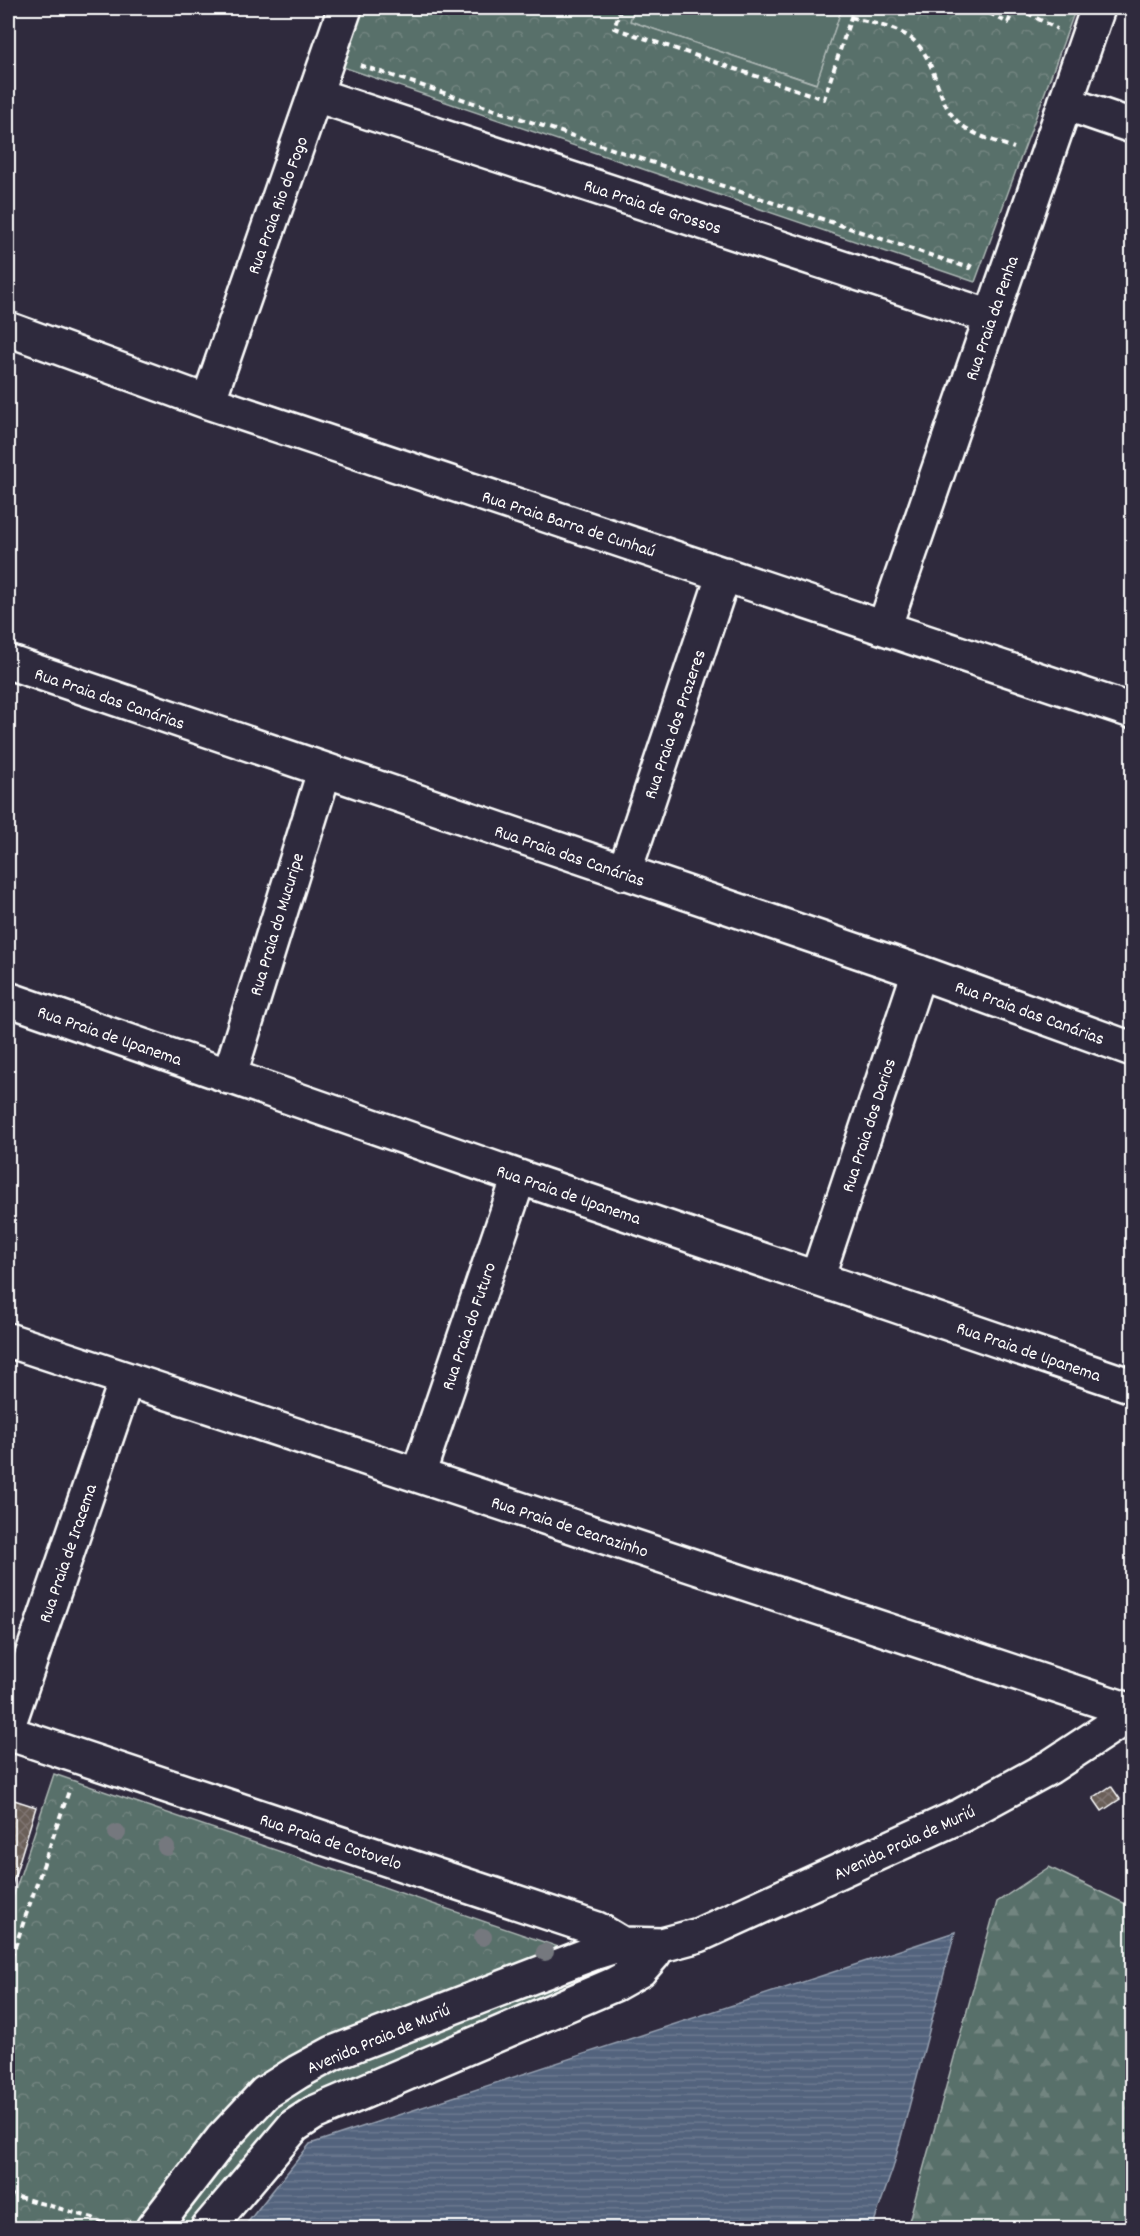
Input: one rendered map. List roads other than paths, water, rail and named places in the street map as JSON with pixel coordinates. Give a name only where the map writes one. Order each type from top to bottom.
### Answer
[{"type":"street","name":"Rua Praia Rio do Fogo","points":[[207,402],[345,8]]},
{"type":"street","name":"Rua Praia da Penha","points":[[884,628],[1098,8]]},
{"type":"street","name":"Rua Praia de Grossos","points":[[316,95],[991,317]]},
{"type":"street","points":[[1065,103],[1132,126]]},
{"type":"street","name":"Rua Praia Barra de Cunhaú","points":[[8,329],[207,402],[1132,711]]},
{"type":"street","name":"Rua Praia dos Prazeres","points":[[624,873],[724,574]]},
{"type":"street","name":"Rua Praia das Canárias","points":[[8,662],[324,772],[919,972],[1132,1049]]},
{"type":"street","name":"Rua Praia do Mucuripe","points":[[229,1077],[324,772]]},
{"type":"street","name":"Rua Praia dos Darios","points":[[817,1278],[919,972]]},
{"type":"street","name":"Rua Praia de Upanema","points":[[8,999],[519,1177],[1132,1386]]},
{"type":"street","name":"Rua Praia do Futuro","points":[[417,1475],[519,1177]]},
{"type":"street","name":"Rua Praia de Cearazinho","points":[[8,1340],[1132,1712]]},
{"type":"street","name":"Rua Praia de Iracema","points":[[8,1726],[126,1380]]},
{"type":"street","name":"Avenida Praia de Muriú","points":[[153,2229],[222,2139],[265,2093],[297,2072],[333,2053],[662,1945],[699,1935],[962,1815],[1050,1767],[1132,1712]]},
{"type":"street","name":"Rua Praia de Cotovelo","points":[[8,1733],[597,1929],[631,1957]]},
{"type":"street","name":"Avenida Praia de Muriú","points":[[208,2229],[294,2126],[314,2113],[615,1984],[631,1957]]},
{"type":"water","points":[[955,1932],[893,2168],[872,2228],[243,2228],[310,2144]]}]
